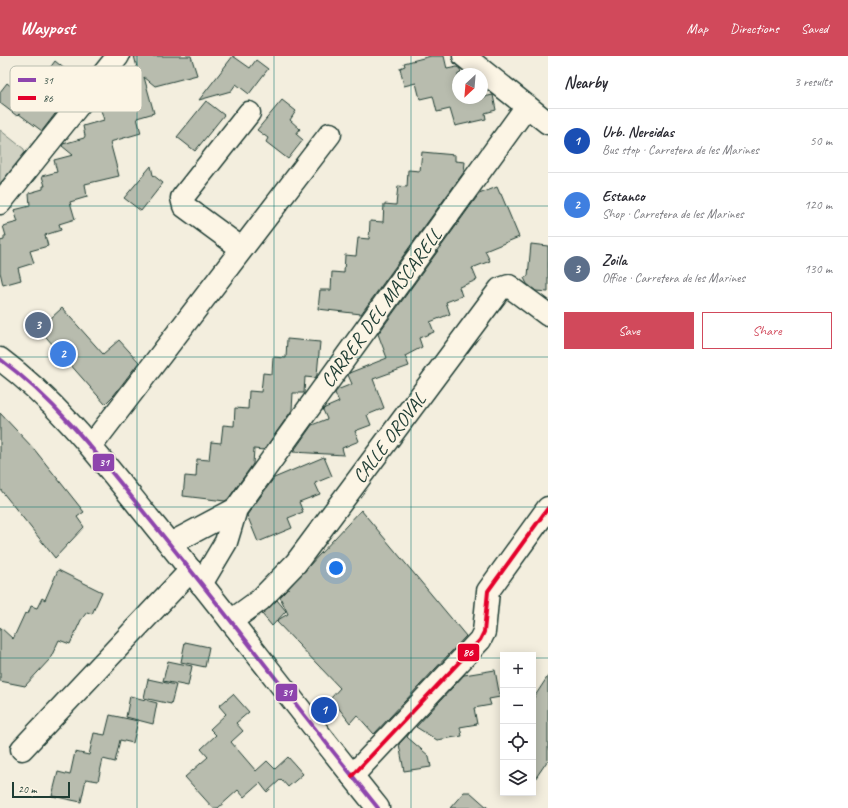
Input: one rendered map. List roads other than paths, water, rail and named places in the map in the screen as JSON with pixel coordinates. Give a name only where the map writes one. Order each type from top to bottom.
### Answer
[{"type":"street","points":[[110,66],[118,56]]},
{"type":"street","points":[[464,56],[548,123]]},
{"type":"street","name":"CARRER DEL MASCARELL","points":[[22,749],[196,577],[226,542],[236,509],[527,106]]},
{"type":"street","points":[[0,203],[73,112]]},
{"type":"street","points":[[240,248],[184,206],[182,198],[249,113]]},
{"type":"street","points":[[91,446],[240,248],[330,134]]},
{"type":"street","name":"CALLE OROVAL","points":[[231,621],[260,600],[296,564],[500,289],[509,286],[548,315]]},
{"type":"street","points":[[0,343],[25,377]]},
{"type":"street","points":[[0,359],[25,377],[57,408],[91,446],[378,808]]},
{"type":"street","points":[[352,776],[480,640],[484,632],[488,591],[548,508]]},
{"type":"street","name":"CARRER DEL MASCARELL","points":[[170,544],[236,509]]},
{"type":"place","name":"Zoila","points":[[38,325]]},
{"type":"place","name":"Estanco","points":[[63,354]]},
{"type":"place","name":"Urb. Nereidas","points":[[324,710]]}]
